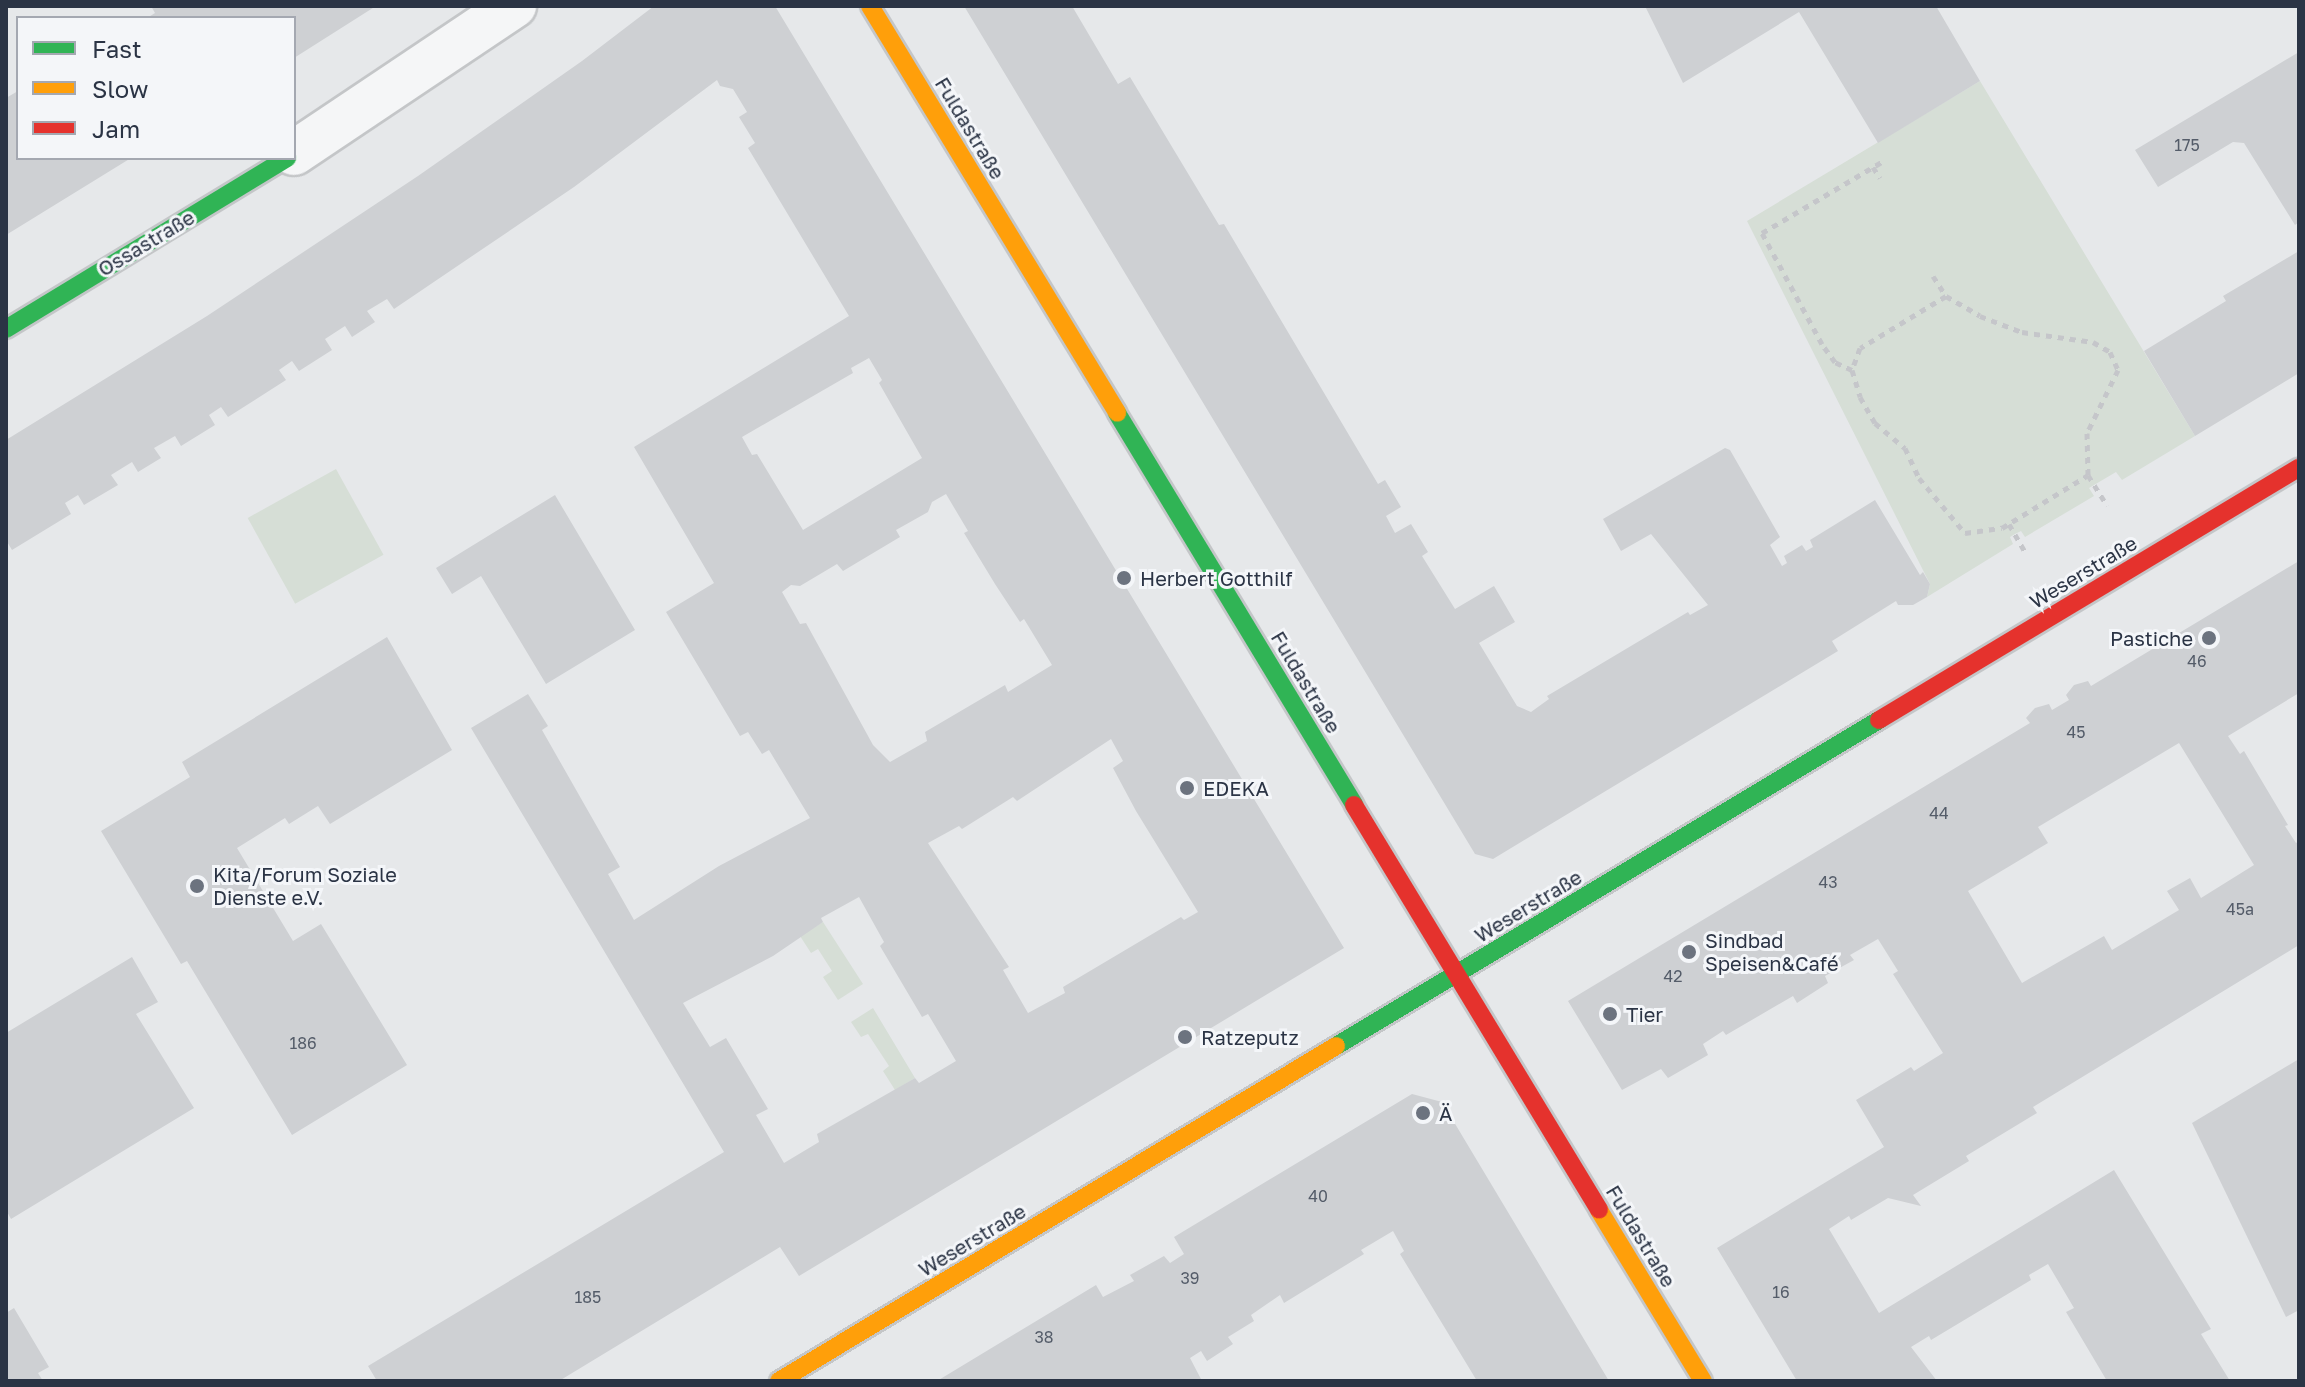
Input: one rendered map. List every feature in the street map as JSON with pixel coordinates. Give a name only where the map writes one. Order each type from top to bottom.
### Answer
[{"type":"street","points":[[296,152],[514,6]]},
{"type":"street","name":"Fuldastraße","points":[[870,6],[1703,1381]]},
{"type":"street","name":"Ossastraße","points":[[6,329],[284,160]]},
{"type":"street","name":"Weserstraße","points":[[779,1381],[2299,468]]},
{"type":"path","points":[[1852,370],[1835,362],[1822,344],[1762,233],[1885,160]]},
{"type":"path","points":[[1873,167],[1880,178]]},
{"type":"path","points":[[1933,276],[1946,296],[1980,316],[2022,332],[2093,342],[2110,352],[2118,370],[2087,433],[2088,475],[2107,506]]},
{"type":"path","points":[[1946,296],[1860,348],[1852,370],[1860,397],[1875,423],[1905,448],[1919,478],[1965,533],[2009,524],[2088,475]]},
{"type":"path","points":[[2009,524],[2025,552]]},
{"type":"shaded area","points":[[1980,81],[2195,436],[2122,480],[2116,472],[2089,488],[2094,496],[2025,537],[2021,531],[2010,537],[2013,544],[1927,597],[1930,584],[1747,221]]},
{"type":"shaded area","points":[[336,469],[384,555],[295,604],[248,518]]},
{"type":"shaded area","points":[[823,922],[863,984],[838,1000],[823,977],[832,971],[818,949],[811,953],[800,936]]},
{"type":"shaded area","points":[[873,1008],[915,1078],[895,1090],[883,1071],[889,1066],[868,1034],[861,1037],[851,1022]]},
{"type":"building","points":[[151,6],[376,6],[296,57],[296,16],[150,16],[155,13]]},
{"type":"building","points":[[654,6],[775,6],[1344,948],[799,1276],[780,1247],[559,1381],[377,1381],[368,1366],[724,1152],[471,728],[528,694],[548,726],[542,730],[620,867],[608,874],[634,920],[719,866],[810,818],[769,750],[762,754],[748,732],[740,736],[666,612],[714,583],[634,447],[849,316],[748,148],[755,143],[739,117],[747,112],[733,89],[720,86],[717,80],[574,187],[394,309],[387,299],[367,311],[375,322],[352,337],[345,326],[325,339],[332,350],[299,371],[292,361],[279,370],[286,380],[228,417],[221,407],[209,415],[215,425],[181,446],[175,436],[154,448],[161,458],[138,472],[132,462],[111,475],[118,485],[84,505],[78,495],[65,503],[71,514],[12,550],[6,540],[6,440],[207,316],[418,176],[582,61]],"holes":[[[869,358],[882,380],[879,383],[922,458],[803,530],[757,454],[752,455],[742,437],[853,373],[851,368]],[[946,494],[968,531],[964,533],[995,584],[1020,622],[1024,619],[1052,665],[1008,692],[1005,685],[925,732],[927,741],[890,762],[873,745],[806,623],[800,624],[782,592],[791,585],[800,586],[837,564],[843,571],[900,537],[896,530],[928,512],[932,502]],[[1111,739],[1123,761],[1113,768],[1198,912],[1184,920],[1181,917],[1063,987],[1065,993],[1028,1013],[1003,970],[1009,967],[928,843],[959,826],[962,829],[1013,797],[1017,801]],[[859,897],[884,942],[880,946],[922,1017],[928,1014],[956,1061],[919,1083],[915,1078],[817,1134],[819,1142],[784,1163],[756,1115],[768,1109],[726,1038],[710,1047],[683,1003],[773,956],[823,922],[821,918]]]},
{"type":"building","points":[[964,6],[1072,6],[1118,84],[1130,77],[1219,225],[1224,224],[1378,484],[1385,480],[1401,507],[1386,516],[1395,533],[1411,524],[1428,552],[1422,556],[1455,609],[1494,586],[1515,622],[1479,643],[1517,706],[1531,712],[1549,699],[1547,696],[1688,612],[1690,615],[1708,605],[1651,534],[1621,551],[1603,519],[1725,448],[1730,450],[1780,537],[1770,545],[1782,566],[1787,563],[1784,556],[1802,545],[1806,551],[1813,547],[1810,540],[1875,500],[1920,575],[1923,572],[1930,584],[1927,597],[1913,605],[1898,605],[1896,601],[1832,641],[1838,651],[1493,859],[1475,854]]},
{"type":"building","points":[[1645,6],[1936,6],[1980,81],[1878,143],[1799,12],[1683,83]]},
{"type":"building","points":[[2299,52],[2299,222],[2295,225],[2244,143],[2233,142],[2158,187],[2135,150]]},
{"type":"building","points":[[16,92],[16,160],[128,160],[6,235],[6,98]]},
{"type":"building","points":[[2299,251],[2299,373],[2195,436],[2144,351],[2226,301],[2223,296]]},
{"type":"building","points":[[555,495],[635,630],[546,684],[481,576],[452,594],[436,568]]},
{"type":"building","points":[[2299,561],[2299,693],[2228,736],[2240,754],[2244,751],[2288,825],[2285,826],[2296,843],[2299,841],[2299,945],[2033,1107],[2037,1113],[1966,1156],[1969,1161],[1913,1195],[1921,1206],[1888,1198],[1829,1229],[1879,1313],[2114,1170],[2211,1329],[2201,1334],[2230,1381],[2107,1381],[2066,1312],[2074,1308],[2048,1264],[2029,1275],[2031,1280],[1931,1340],[1929,1336],[1911,1347],[1937,1381],[1797,1381],[1717,1248],[1884,1147],[1856,1100],[1911,1067],[1914,1071],[1943,1053],[1893,974],[1898,971],[1878,939],[1850,955],[1854,960],[1825,976],[1828,983],[1797,1003],[1793,996],[1726,1035],[1723,1031],[1703,1044],[1708,1055],[1668,1078],[1661,1069],[1622,1090],[1568,1001],[2030,723],[2026,718],[2035,708],[2049,704],[2052,710],[2069,700],[2066,695],[2074,685],[2088,681],[2091,686]],"holes":[[[2179,743],[2254,865],[2201,898],[2190,878],[2167,891],[2179,910],[2112,950],[2104,936],[2022,983],[1968,891],[2048,843],[2038,827]]]},
{"type":"building","name":"Kita/Forum Soziale Dienste e.V.","points":[[387,637],[452,750],[330,824],[318,806],[289,824],[285,818],[237,848],[293,941],[321,924],[407,1065],[292,1135],[187,961],[181,964],[101,831],[190,777],[182,762]]},
{"type":"building","points":[[132,957],[158,1002],[136,1014],[194,1108],[11,1219],[6,1210],[6,1033]]},
{"type":"building","points":[[2299,1059],[2299,1310],[2286,1317],[2192,1123]]},
{"type":"building","points":[[1412,1094],[1442,1102],[1609,1381],[1477,1381],[1400,1254],[1404,1251],[1393,1231],[1361,1250],[1364,1254],[1284,1303],[1280,1295],[1251,1315],[1254,1321],[1228,1337],[1233,1344],[1207,1361],[1201,1351],[1190,1358],[1202,1381],[937,1381],[1096,1285],[1103,1297],[1134,1281],[1130,1275],[1164,1256],[1170,1263],[1184,1254],[1174,1237]]},
{"type":"building","points":[[14,1308],[49,1367],[38,1373],[43,1381],[6,1381],[6,1313]]},
{"type":"traffic: fast","points":[[6,329],[284,160]]},
{"type":"traffic: fast","points":[[1117,413],[1354,805]]},
{"type":"traffic: fast","points":[[1336,1046],[1879,720]]},
{"type":"traffic: slow","points":[[870,6],[1117,413]]},
{"type":"traffic: slow","points":[[779,1381],[1336,1046]]},
{"type":"traffic: slow","points":[[1599,1210],[1703,1381]]},
{"type":"traffic: jam","points":[[1879,720],[2299,468]]},
{"type":"traffic: jam","points":[[1354,805],[1599,1210]]},
{"type":"place","name":"Herbert Gotthilf","points":[[1124,578]]},
{"type":"place","name":"Pastiche","points":[[2209,638]]},
{"type":"place","name":"EDEKA","points":[[1187,788]]},
{"type":"place","name":"Kita/Forum Soziale Dienste e.V.","points":[[197,886]]},
{"type":"place","name":"Sindbad Speisen&Café","points":[[1689,952]]},
{"type":"place","name":"Tier","points":[[1610,1014]]},
{"type":"place","name":"Ratzeputz","points":[[1185,1037]]},
{"type":"place","name":"Ä","points":[[1423,1113]]}]
